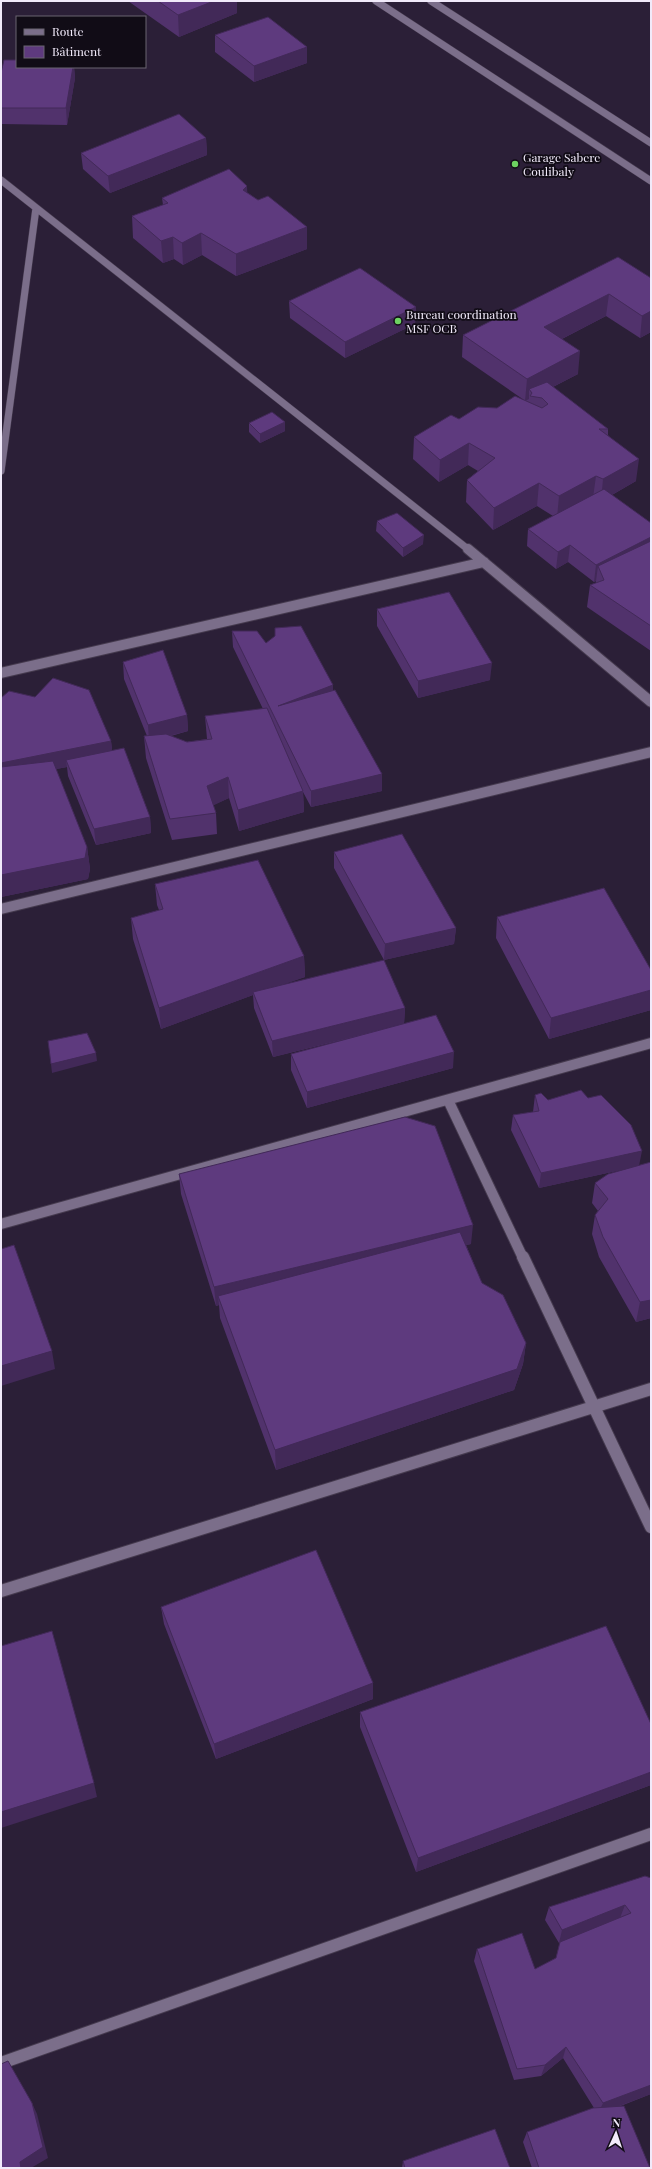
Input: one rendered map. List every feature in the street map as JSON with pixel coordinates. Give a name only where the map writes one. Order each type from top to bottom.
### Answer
[{"type":"street","points":[[376,1],[651,181]]},
{"type":"street","points":[[431,1],[651,143]]},
{"type":"street","points":[[1,180],[484,562],[651,702]]},
{"type":"street","points":[[1,471],[36,208]]},
{"type":"street","points":[[1,673],[484,562]]},
{"type":"street","points":[[1,909],[651,752]]},
{"type":"street","points":[[1,1224],[651,1044]]},
{"type":"street","points":[[448,1100],[651,1527]]},
{"type":"street","points":[[1,1591],[651,1389]]},
{"type":"street","points":[[1,2063],[651,1834]]},
{"type":"building","points":[[158,1],[214,1],[178,15]]},
{"type":"building","points":[[268,17],[307,47],[254,66],[215,35]]},
{"type":"building","points":[[4,60],[16,60],[16,68],[73,68],[66,108],[1,108],[1,73]]},
{"type":"building","points":[[179,114],[206,138],[108,176],[81,153]]},
{"type":"building","points":[[229,169],[247,186],[243,190],[258,200],[268,196],[307,227],[236,254],[201,233],[182,243],[173,237],[161,241],[132,216],[168,203],[162,198]]},
{"type":"building","points":[[618,257],[651,278],[651,311],[642,316],[609,294],[544,327],[580,351],[527,379],[463,335]]},
{"type":"building","points":[[360,268],[416,307],[345,342],[289,301]]},
{"type":"building","points":[[547,382],[608,429],[599,429],[639,459],[603,479],[596,476],[559,496],[539,483],[494,508],[467,480],[495,458],[469,443],[440,460],[414,437],[451,415],[459,419],[478,407],[497,408],[515,396],[542,408],[548,404],[542,398],[530,396],[532,393],[529,389]]},
{"type":"building","points":[[272,412],[285,422],[260,434],[249,423]]},
{"type":"building","points":[[604,489],[651,523],[651,537],[596,565],[570,545],[558,552],[528,529]]},
{"type":"building","points":[[397,513],[424,535],[403,548],[377,521]]},
{"type":"building","points":[[651,541],[651,626],[590,585],[604,580],[598,566]]},
{"type":"building","points":[[449,592],[492,663],[418,681],[377,609]]},
{"type":"building","points":[[301,626],[333,685],[278,706],[335,690],[382,774],[311,791],[232,631],[257,631],[266,643],[275,636],[275,628]]},
{"type":"building","points":[[163,650],[187,715],[148,725],[123,662]]},
{"type":"building","points":[[53,678],[89,690],[111,741],[1,763],[1,698],[9,691],[35,697]]},
{"type":"building","points":[[267,708],[303,791],[238,810],[228,777],[207,786],[216,813],[170,819],[144,736],[166,734],[187,742],[212,739],[205,716]]},
{"type":"building","points":[[124,748],[150,817],[94,829],[66,760]]},
{"type":"building","points":[[53,761],[87,847],[85,858],[1,875],[1,767]]},
{"type":"building","points":[[402,834],[456,928],[385,944],[334,852]]},
{"type":"building","points":[[258,860],[304,956],[159,1008],[131,918],[163,909],[155,884]]},
{"type":"building","points":[[604,888],[651,970],[651,990],[551,1018],[497,917]]},
{"type":"building","points":[[384,960],[405,1008],[272,1041],[253,992]]},
{"type":"building","points":[[436,1015],[454,1052],[307,1092],[291,1054]]},
{"type":"building","points":[[87,1033],[96,1053],[51,1064],[48,1041]]},
{"type":"building","points":[[581,1090],[588,1098],[601,1095],[631,1125],[642,1151],[541,1173],[513,1115],[539,1111],[535,1095],[541,1093],[548,1100]]},
{"type":"building","points":[[405,1117],[435,1126],[473,1225],[214,1287],[179,1174]]},
{"type":"building","points":[[651,1162],[651,1300],[640,1302],[603,1237],[595,1215],[608,1199],[595,1183],[608,1174]]},
{"type":"building","points":[[460,1232],[482,1283],[503,1295],[526,1343],[517,1369],[275,1450],[218,1296]]},
{"type":"building","points":[[14,1245],[52,1351],[1,1366],[1,1249]]},
{"type":"building","points":[[316,1550],[373,1683],[214,1744],[161,1607]]},
{"type":"building","points":[[606,1626],[651,1724],[651,1772],[418,1858],[360,1712]]},
{"type":"building","points":[[52,1631],[94,1783],[1,1812],[1,1646]]},
{"type":"building","points":[[645,1876],[651,1878],[651,2085],[603,2103],[566,2047],[545,2065],[517,2069],[477,1949],[522,1933],[535,1969],[556,1958],[560,1942],[631,1913],[625,1905],[562,1930],[549,1907]]},
{"type":"building","points":[[8,2061],[32,2103],[43,2147],[20,2162],[21,2168],[1,2168],[1,2064]]},
{"type":"building","points":[[624,2106],[650,2168],[539,2168],[527,2132],[593,2108]]},
{"type":"building","points":[[495,2129],[510,2168],[405,2168],[403,2161]]},
{"type":"place","name":"Garage Sabere Coulibaly","points":[[515,164]]},
{"type":"place","name":"Bureau coordination MSF OCB","points":[[398,321]]}]
